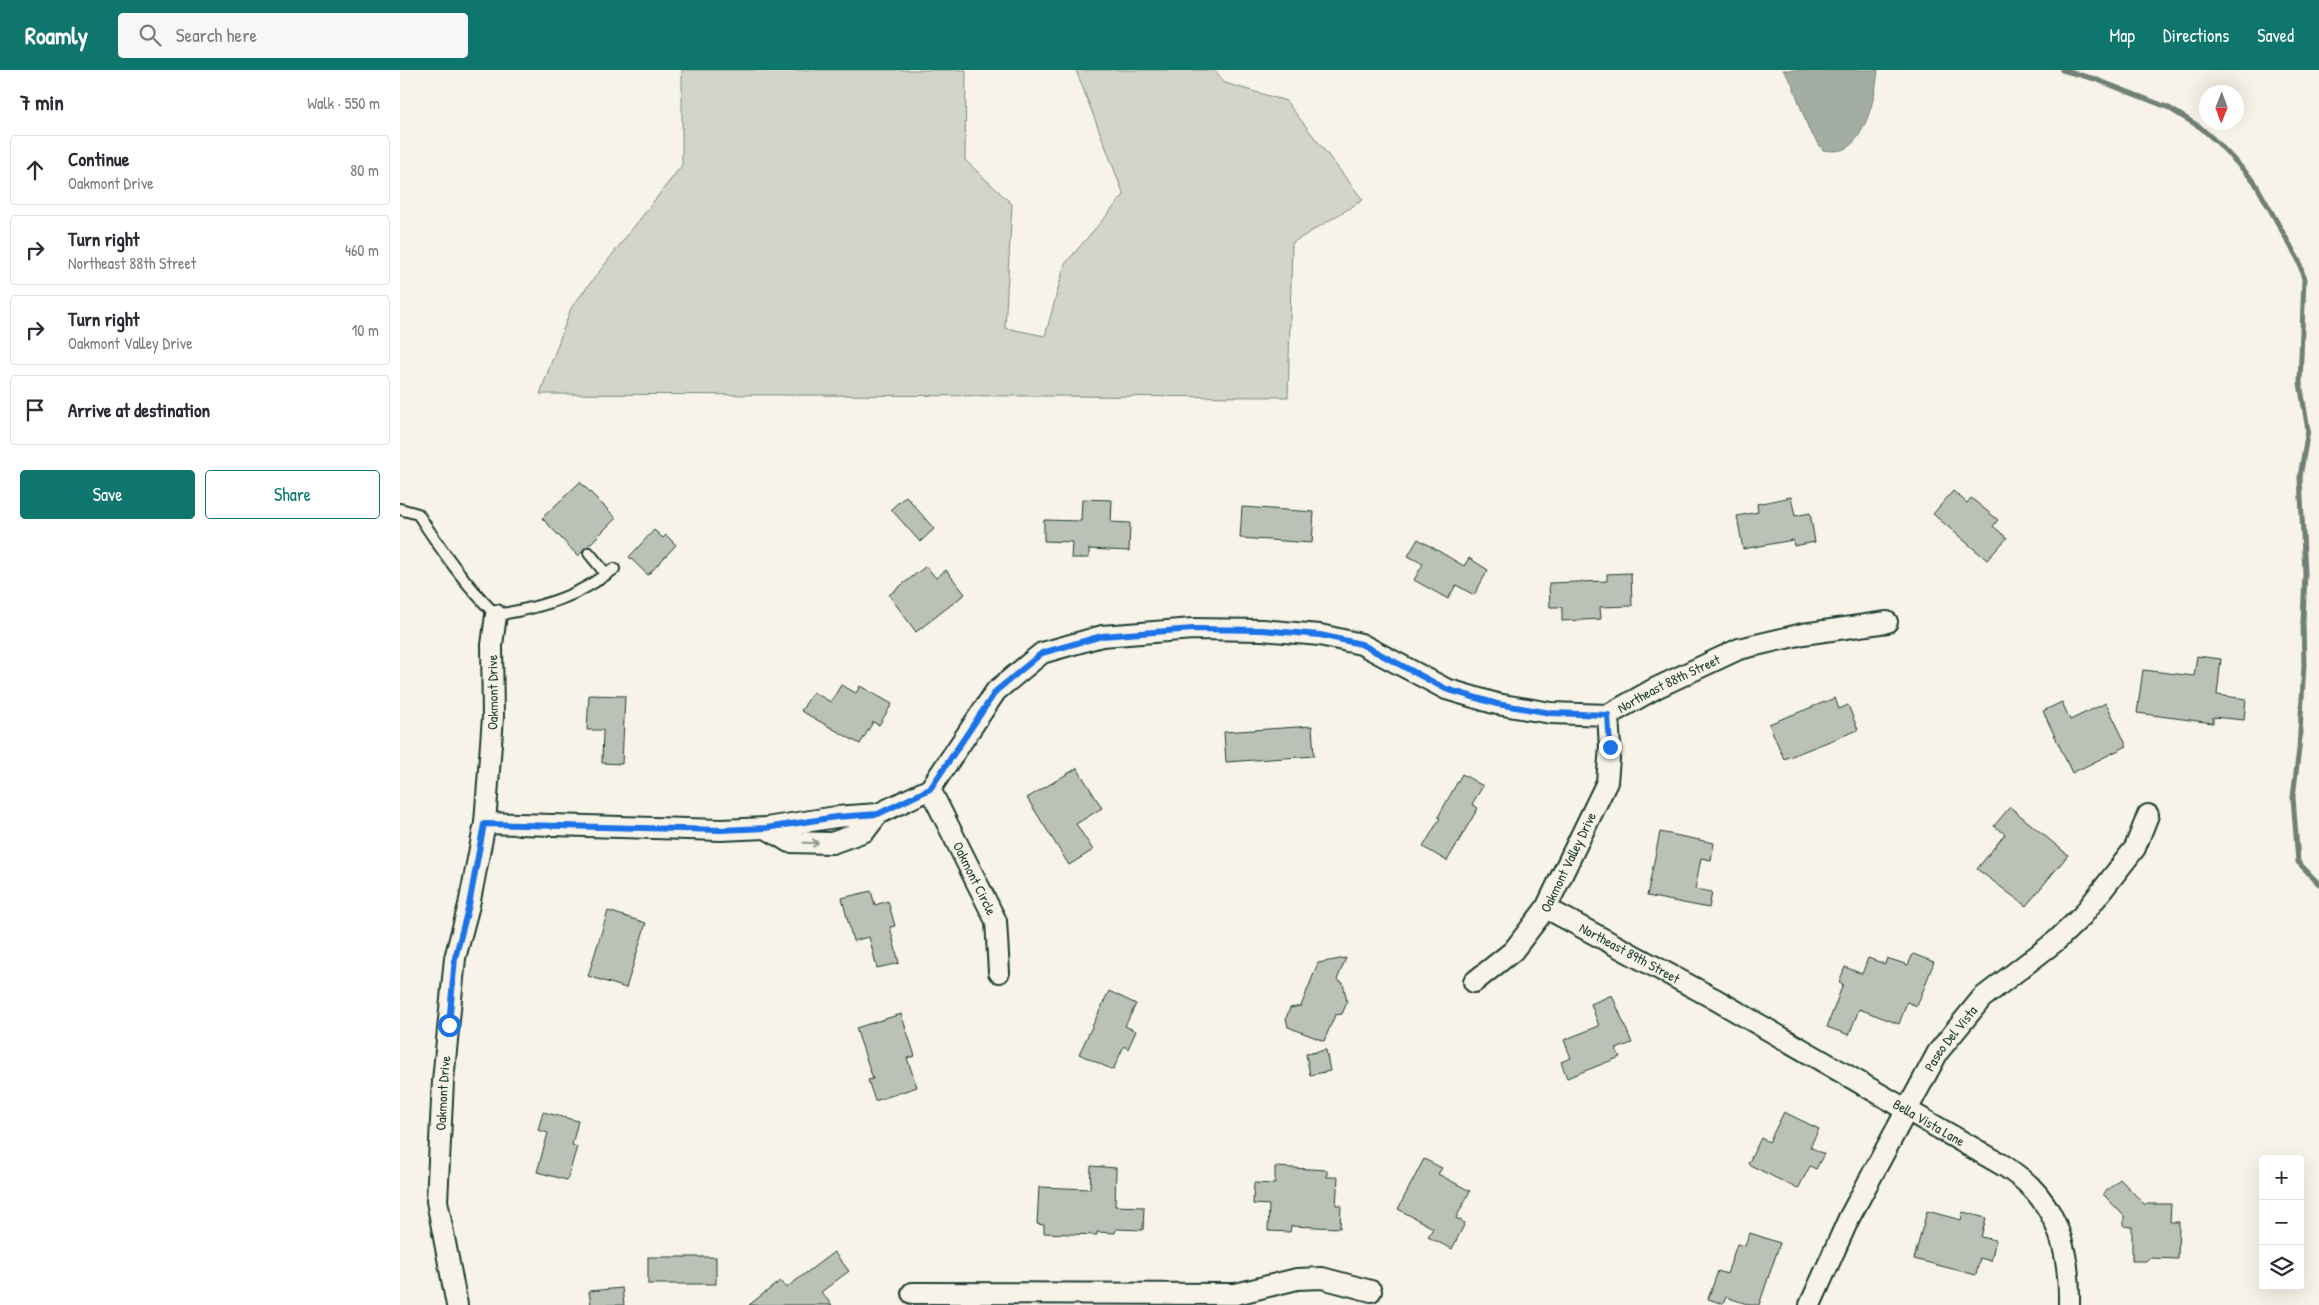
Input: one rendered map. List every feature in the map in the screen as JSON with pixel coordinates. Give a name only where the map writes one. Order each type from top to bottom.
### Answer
[{"type":"street","name":"Oakmont Drive","points":[[457,1305],[437,1201],[443,1081],[455,958],[469,905],[484,824],[493,717],[492,646],[496,615]]},
{"type":"street","name":"Northeast 88th Street","points":[[930,789],[996,691],[1042,653],[1102,636],[1193,629],[1262,630],[1320,635],[1361,644],[1446,689],[1497,704],[1551,713],[1608,715],[1656,688],[1739,649],[1803,634],[1887,622]]},
{"type":"street","name":"Oakmont Valley Drive","points":[[1474,982],[1513,951],[1546,908],[1607,782],[1610,747],[1608,715]]},
{"type":"street","points":[[484,824],[721,830],[766,828],[789,842],[832,843],[865,831],[878,814],[930,789]]},
{"type":"street","name":"Oakmont Circle","points":[[930,789],[996,920],[999,972]]},
{"type":"street","name":"Paseo Del Vista","points":[[1810,1305],[1849,1218],[1938,1052],[1982,998],[2056,940],[2082,916],[2135,848],[2148,815]]},
{"type":"street","name":"Northeast 89th Street","points":[[1546,908],[1713,998]]},
{"type":"street","name":"Bella Vista Lane","points":[[1713,998],[1907,1108],[2006,1167],[2031,1187],[2062,1237],[2069,1267],[2069,1305]]},
{"type":"street","points":[[912,1293],[1236,1299],[1297,1279],[1322,1278],[1371,1291]]},
{"type":"lane","points":[[400,509],[418,514],[445,555],[472,590],[496,615],[520,611],[551,602],[588,587],[610,571],[589,553]]},
{"type":"shaded area","points":[[682,70],[966,70],[965,160],[1012,204],[1005,328],[1045,336],[1065,264],[1124,195],[1076,70],[1215,70],[1225,83],[1286,101],[1363,200],[1292,243],[1288,397],[540,394],[571,308],[682,165]]},
{"type":"shaded area","points":[[1783,70],[1878,70],[1869,113],[1860,134],[1853,142],[1840,150],[1823,150],[1809,130],[1792,83]]},
{"type":"building","points":[[580,482],[616,518],[578,556],[542,518]]},
{"type":"building","points":[[1953,491],[1967,503],[1971,498],[1998,520],[1993,526],[2007,538],[1987,560],[1933,514]]},
{"type":"building","points":[[906,496],[934,529],[920,542],[891,509]]},
{"type":"building","points":[[1791,497],[1795,516],[1810,513],[1815,542],[1794,546],[1793,540],[1743,549],[1737,516],[1758,512],[1757,504]]},
{"type":"building","points":[[1082,499],[1112,500],[1111,522],[1130,523],[1129,551],[1089,549],[1089,558],[1071,558],[1072,542],[1044,541],[1044,520],[1081,521]]},
{"type":"building","points":[[1242,507],[1314,512],[1312,543],[1240,538]]},
{"type":"building","points":[[654,530],[663,538],[666,535],[676,545],[648,575],[629,557]]},
{"type":"building","points":[[1418,539],[1464,566],[1469,558],[1488,570],[1474,595],[1456,585],[1448,599],[1414,580],[1423,564],[1408,556]]},
{"type":"building","points":[[926,566],[936,578],[946,570],[965,594],[916,632],[889,595]]},
{"type":"building","points":[[1631,573],[1632,606],[1600,607],[1601,619],[1562,621],[1562,607],[1550,607],[1549,583],[1607,581],[1607,574]]},
{"type":"building","points":[[2197,656],[2221,659],[2217,695],[2246,699],[2244,720],[2213,717],[2213,723],[2137,713],[2143,670],[2194,676]]},
{"type":"building","points":[[841,685],[856,693],[860,686],[892,704],[879,725],[873,722],[860,744],[801,711],[813,692],[831,702]]},
{"type":"building","points":[[589,695],[625,696],[622,764],[602,763],[603,730],[587,730]]},
{"type":"building","points":[[1835,698],[1839,709],[1848,705],[1858,730],[1784,759],[1769,724]]},
{"type":"building","points":[[2062,702],[2070,720],[2106,703],[2127,746],[2072,773],[2043,711]]},
{"type":"building","points":[[1312,726],[1314,756],[1226,762],[1224,732]]},
{"type":"building","points":[[1077,768],[1102,808],[1076,824],[1093,850],[1069,865],[1027,798]]},
{"type":"building","points":[[1462,774],[1483,786],[1472,804],[1478,808],[1447,861],[1423,847]]},
{"type":"building","points":[[2010,807],[2068,855],[2026,906],[1977,869],[2005,834],[1994,826]]},
{"type":"building","points":[[1660,832],[1714,843],[1711,860],[1701,858],[1695,889],[1712,892],[1709,908],[1647,896]]},
{"type":"building","points":[[871,891],[875,905],[888,901],[895,926],[890,927],[899,963],[877,968],[869,937],[853,941],[842,898]]},
{"type":"building","points":[[608,911],[646,923],[626,988],[588,976]]},
{"type":"building","points":[[1913,954],[1934,962],[1917,1006],[1907,1002],[1899,1024],[1859,1009],[1849,1035],[1827,1027],[1843,984],[1839,982],[1845,967],[1862,974],[1868,958],[1885,964],[1887,958],[1908,965]]},
{"type":"building","points":[[1346,958],[1337,980],[1343,983],[1347,1002],[1342,1014],[1335,1015],[1324,1041],[1288,1027],[1286,1018],[1290,1008],[1301,1006],[1318,963]]},
{"type":"building","points":[[1109,991],[1136,1004],[1125,1026],[1136,1031],[1128,1049],[1124,1046],[1113,1070],[1079,1054]]},
{"type":"building","points":[[1612,995],[1632,1043],[1616,1049],[1620,1057],[1567,1078],[1561,1062],[1571,1058],[1564,1040],[1599,1026],[1591,1004]]},
{"type":"building","points":[[901,1014],[915,1056],[907,1058],[917,1087],[875,1101],[868,1080],[873,1079],[856,1028]]},
{"type":"building","points":[[1326,1050],[1330,1071],[1310,1075],[1306,1054]]},
{"type":"building","points":[[543,1112],[578,1121],[572,1145],[577,1147],[567,1180],[537,1172],[548,1133],[538,1130]]},
{"type":"building","points":[[1784,1112],[1819,1129],[1810,1147],[1824,1154],[1816,1169],[1810,1166],[1798,1189],[1748,1164],[1761,1138],[1769,1142]]},
{"type":"building","points":[[1424,1159],[1442,1168],[1438,1174],[1470,1191],[1456,1218],[1465,1223],[1452,1249],[1428,1237],[1433,1228],[1398,1209]]},
{"type":"building","points":[[1091,1166],[1116,1168],[1115,1206],[1144,1207],[1143,1230],[1116,1229],[1115,1233],[1097,1232],[1097,1235],[1044,1233],[1044,1225],[1037,1224],[1039,1187],[1090,1189]]},
{"type":"building","points":[[1275,1167],[1327,1170],[1327,1177],[1338,1177],[1336,1205],[1341,1205],[1340,1228],[1291,1226],[1290,1232],[1268,1231],[1269,1205],[1253,1204],[1254,1183],[1275,1184]]},
{"type":"building","points":[[2120,1179],[2144,1204],[2171,1204],[2170,1222],[2179,1222],[2178,1259],[2149,1258],[2146,1261],[2132,1261],[2132,1227],[2124,1226],[2124,1216],[2103,1194]]},
{"type":"building","points":[[1927,1211],[1961,1220],[1963,1212],[1986,1218],[1981,1237],[1996,1240],[1991,1261],[1980,1258],[1976,1275],[1914,1259]]},
{"type":"building","points":[[1750,1233],[1780,1243],[1759,1305],[1750,1305],[1726,1297],[1723,1304],[1708,1299],[1718,1271],[1727,1274],[1737,1244],[1745,1246]]},
{"type":"building","points":[[834,1252],[849,1271],[821,1292],[832,1305],[749,1305],[780,1281],[786,1288]]},
{"type":"building","points":[[648,1257],[716,1257],[716,1284],[648,1284]]},
{"type":"building","points":[[622,1288],[624,1305],[591,1305],[589,1291]]},
{"type":"waterway","points":[[2062,70],[2095,79],[2167,107],[2200,127],[2254,181],[2299,261],[2304,279],[2300,383],[2308,430],[2300,477],[2305,573],[2304,665],[2299,749],[2293,797],[2298,862],[2319,884]]},
{"type":"route","points":[[449,1025],[455,958],[469,905],[484,824],[721,830],[766,828],[836,817],[878,814],[930,789],[996,691],[1042,653],[1102,636],[1193,629],[1262,630],[1320,635],[1361,644],[1446,689],[1497,704],[1551,713],[1608,715],[1610,747]]}]
